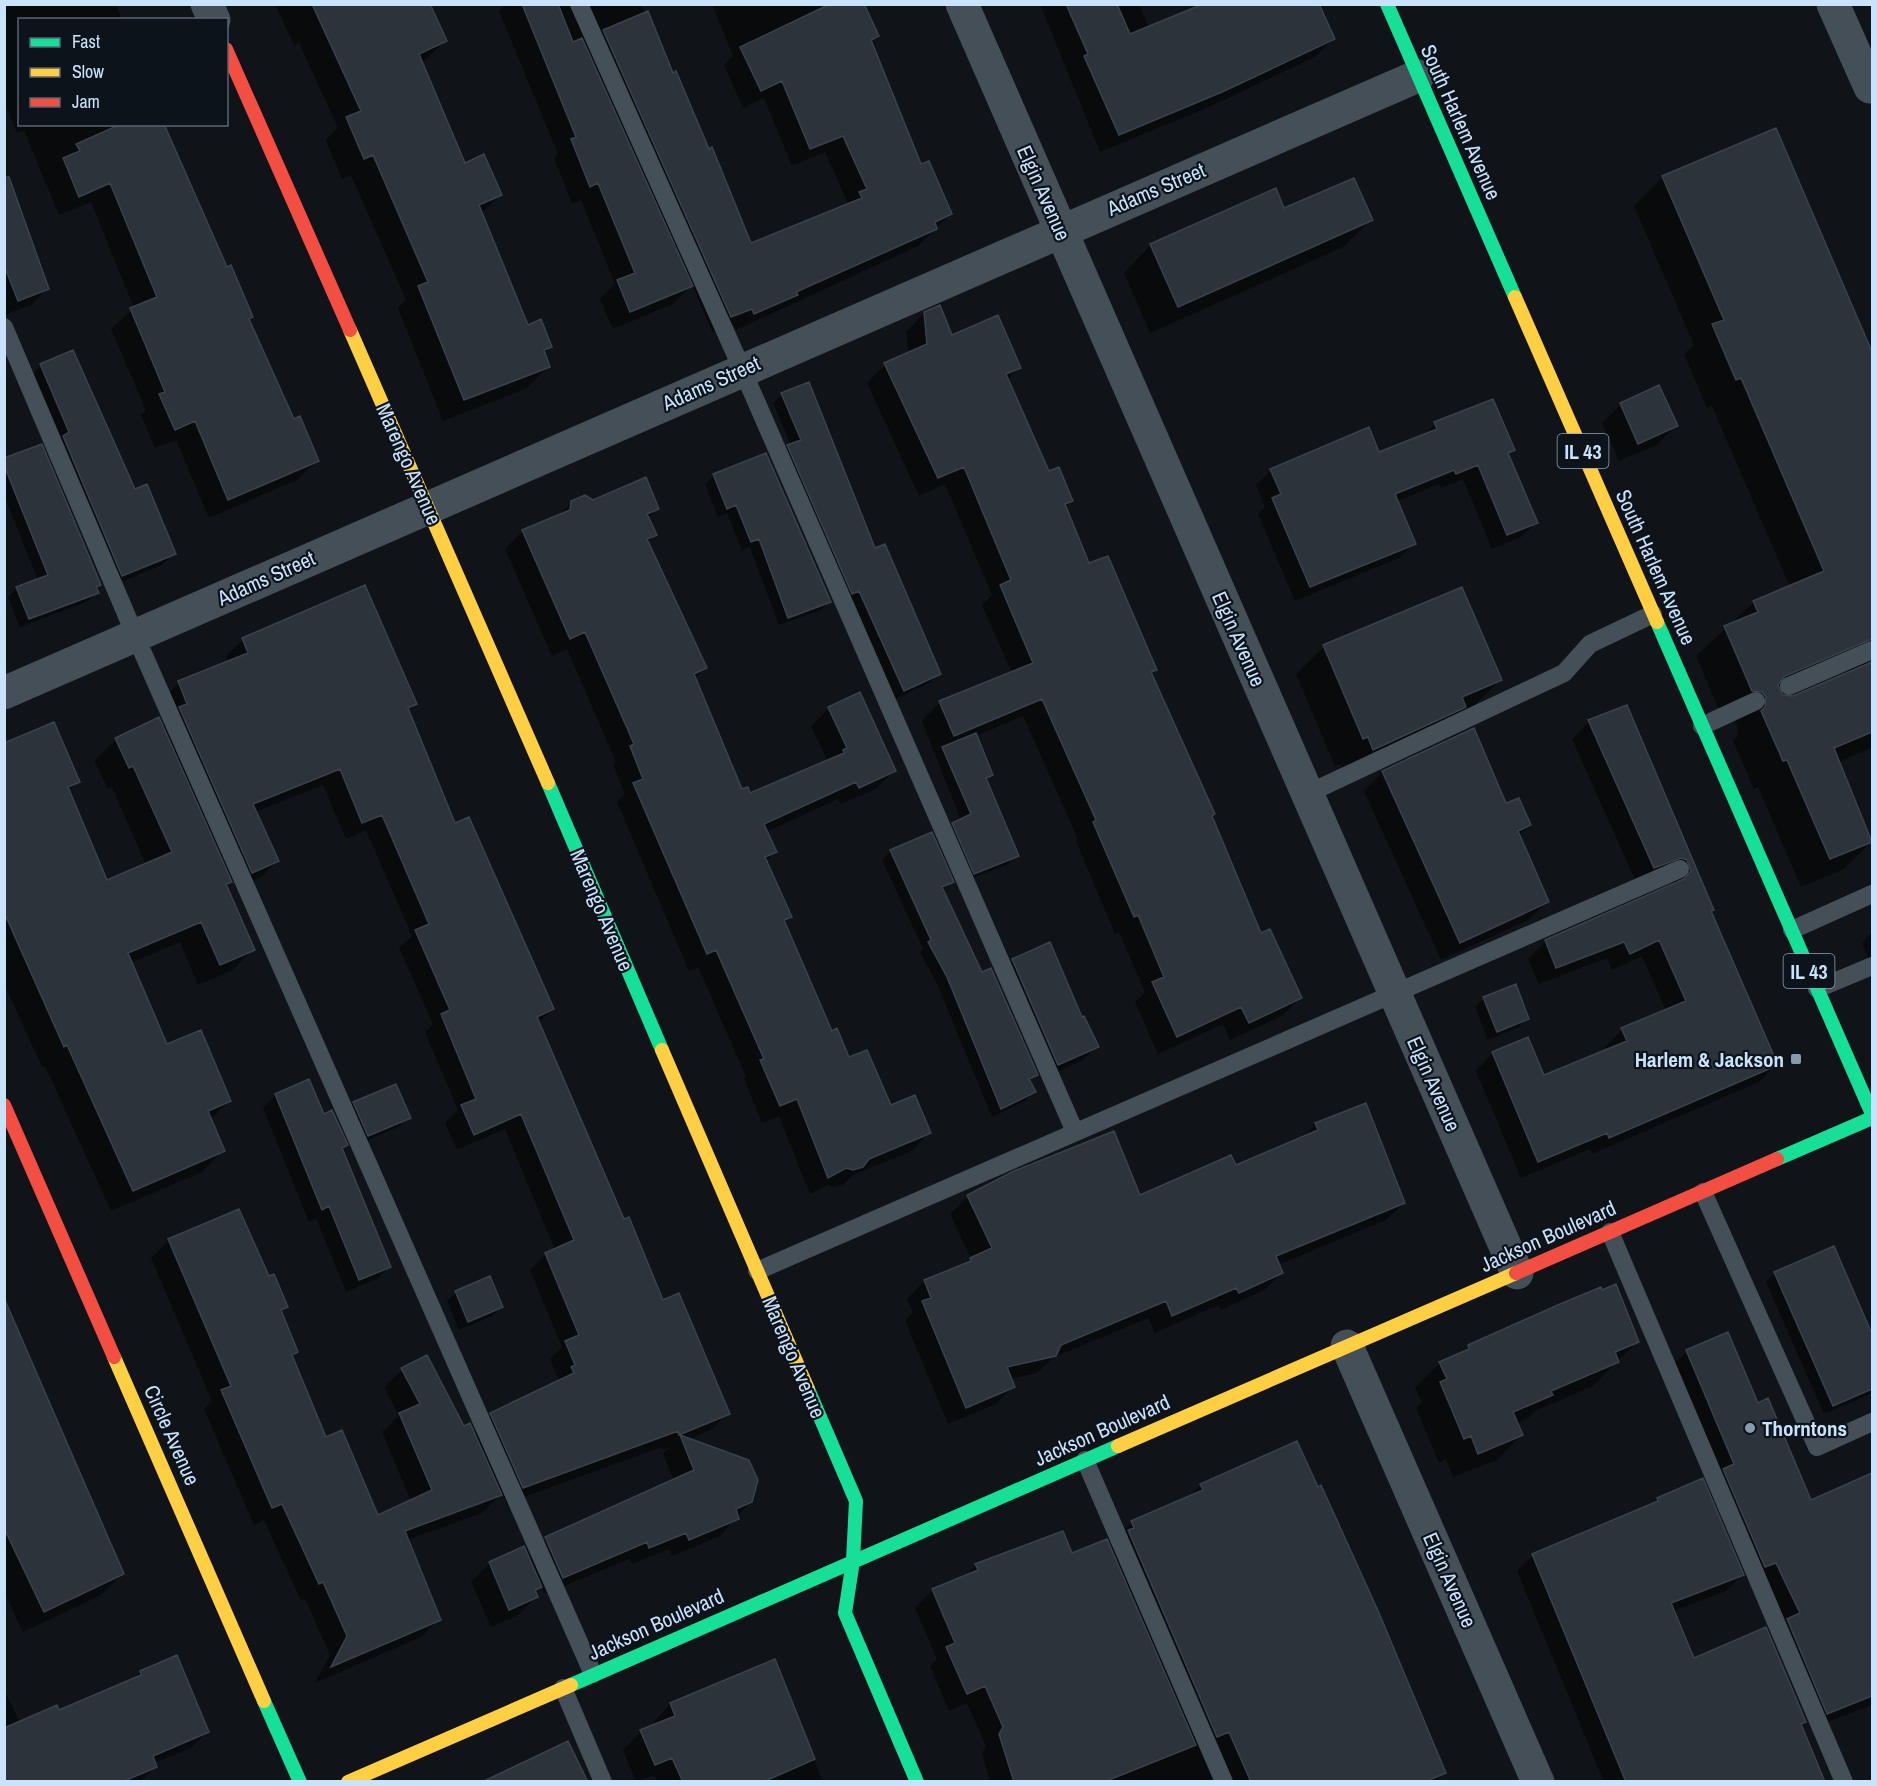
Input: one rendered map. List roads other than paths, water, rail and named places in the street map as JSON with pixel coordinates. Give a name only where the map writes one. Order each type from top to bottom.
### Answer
[{"type":"street","name":"Elgin Avenue","points":[[962,4],[1516,1273]]},
{"type":"street","name":"South Harlem Avenue","points":[[1387,4],[1872,1116]]},
{"type":"street","points":[[1833,4],[1871,86]]},
{"type":"street","name":"Marengo Avenue","points":[[228,54],[428,507],[856,1501],[853,1561],[844,1614],[917,1782]]},
{"type":"street","name":"Adams Street","points":[[4,693],[1060,230],[1418,76]]},
{"type":"street","name":"Circle Avenue","points":[[4,1105],[300,1782]]},
{"type":"street","name":"Jackson Boulevard","points":[[348,1782],[1703,1192],[1872,1116]]},
{"type":"street","name":"Elgin Avenue","points":[[1347,1346],[1538,1782]]},
{"type":"lane","points":[[579,4],[742,369],[1075,1132]]},
{"type":"lane","points":[[4,327],[135,635],[594,1674]]},
{"type":"lane","points":[[1307,794],[1564,673],[1590,644],[1653,614]]},
{"type":"lane","points":[[1790,686],[1872,650]]},
{"type":"lane","points":[[1702,726],[1756,701]]},
{"type":"lane","points":[[757,1271],[1680,869]]},
{"type":"lane","points":[[1792,930],[1872,894]]},
{"type":"lane","points":[[1817,989],[1871,966]]},
{"type":"lane","points":[[1703,1192],[1817,1447],[1872,1422]]},
{"type":"lane","points":[[1610,1232],[1844,1782]]},
{"type":"lane","points":[[1085,1460],[1224,1782]]},
{"type":"lane","points":[[563,1688],[603,1782]]},
{"type":"place","name":"Harlem & Jackson","points":[[1796,1059]]},
{"type":"place","name":"Thorntons","points":[[1750,1428]]}]
